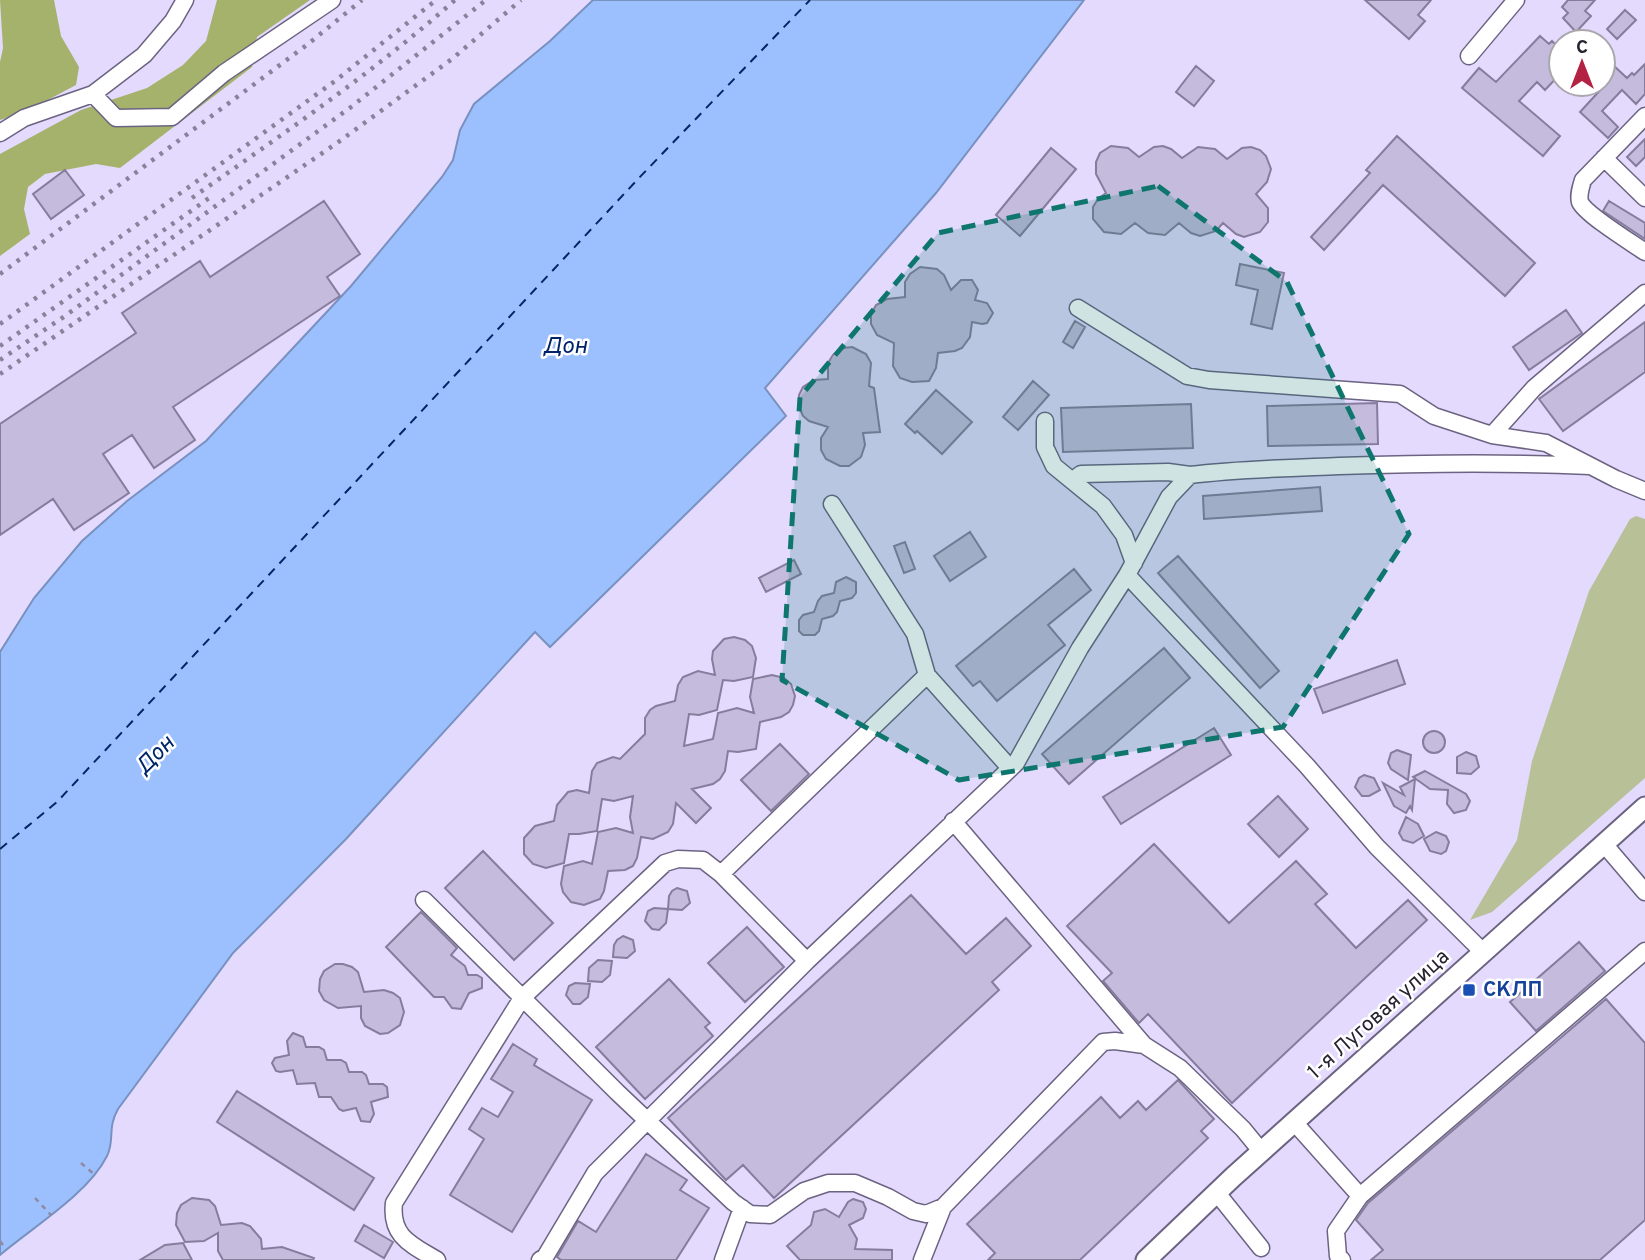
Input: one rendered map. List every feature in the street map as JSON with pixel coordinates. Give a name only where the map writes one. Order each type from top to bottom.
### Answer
[{"type":"main road","name":"1-я Луговая улица","points":[[1146,1260],[1261,1151],[1645,807]]},
{"type":"street","points":[[0,133],[24,118],[93,94],[144,55],[173,21],[184,0]]},
{"type":"street","points":[[93,94],[116,118],[172,117],[224,73],[332,0]]},
{"type":"street","points":[[1469,56],[1516,0]]},
{"type":"street","points":[[1645,116],[1583,180],[1579,195],[1581,204],[1645,253]]},
{"type":"street","points":[[1604,159],[1645,198]]},
{"type":"street","points":[[1492,435],[1534,388],[1645,293]]},
{"type":"street","points":[[1078,308],[1187,376],[1209,380],[1400,394],[1434,416],[1492,435],[1546,443],[1645,491]]},
{"type":"street","points":[[1045,421],[1045,447],[1054,466],[1103,506],[1124,535],[1130,569],[1377,847],[1483,952]]},
{"type":"street","points":[[1073,480],[1081,474],[1168,472],[1190,475],[1252,469],[1401,464],[1506,462],[1590,466]]},
{"type":"street","points":[[540,1260],[545,1257],[595,1173],[807,961],[1016,763],[1169,497],[1190,475]]},
{"type":"street","points":[[832,504],[915,634],[927,676],[1010,768]]},
{"type":"street","points":[[721,874],[927,676]]},
{"type":"street","points":[[953,821],[1144,1045],[1180,1068],[1243,1129],[1261,1151]]},
{"type":"street","points":[[1604,844],[1645,892]]},
{"type":"street","points":[[438,1260],[405,1241],[392,1217],[394,1203],[522,998],[665,863],[678,859],[703,860],[721,874],[807,961]]},
{"type":"street","points":[[424,900],[646,1120],[750,1214],[770,1215],[804,1191],[828,1183],[855,1183],[913,1211],[926,1214],[943,1207]]},
{"type":"street","points":[[1342,1260],[1338,1256],[1336,1231],[1360,1196],[1645,951]]},
{"type":"street","points":[[922,1260],[943,1207],[1102,1042],[1144,1045]]},
{"type":"street","points":[[1294,1122],[1360,1196]]},
{"type":"street","points":[[1217,1193],[1261,1248]]},
{"type":"street","points":[[727,1258],[742,1208]]},
{"type":"path","points":[[81,1163],[95,1175]]},
{"type":"path","points":[[35,1198],[51,1215]]},
{"type":"path","points":[[0,1241],[6,1249]]},
{"type":"highlighted area","points":[[1158,186],[1287,282],[1409,534],[1283,727],[959,780],[782,680],[800,397],[938,233]]},
{"type":"green space","points":[[0,0],[54,0],[61,36],[79,67],[76,85],[25,112],[0,120],[0,62],[3,48]]},
{"type":"green space","points":[[217,0],[310,0],[257,37],[252,67],[120,168],[96,164],[45,174],[28,187],[24,209],[30,234],[0,256],[0,154],[81,110],[147,88],[183,65],[206,41]]},
{"type":"green space","points":[[1636,516],[1645,519],[1645,778],[1492,912],[1470,920],[1517,840],[1532,761],[1589,591],[1630,519]]},
{"type":"water","name":"Дон","points":[[593,0],[1084,0],[936,193],[765,388],[786,416],[550,647],[535,632],[346,839],[233,953],[118,1109],[113,1122],[111,1145],[98,1170],[73,1197],[0,1255],[0,652],[34,598],[82,541],[127,501],[206,441],[351,286],[442,177],[453,160],[460,130],[474,104],[550,41]]},
{"type":"building","points":[[1365,0],[1431,0],[1418,15],[1425,21],[1409,39]]},
{"type":"building","points":[[1568,0],[1595,0],[1585,11],[1591,16],[1580,28],[1572,28],[1563,18],[1568,13],[1562,7]]},
{"type":"building","points":[[1625,10],[1636,20],[1617,39],[1617,28],[1608,28]]},
{"type":"building","points":[[1540,36],[1547,42],[1547,88],[1545,90],[1537,82],[1519,101],[1560,136],[1543,156],[1462,88],[1479,68],[1496,82]]},
{"type":"building","points":[[1645,64],[1645,94],[1636,104],[1622,90],[1617,95],[1617,69],[1627,78],[1632,73],[1634,75]]},
{"type":"building","points":[[1196,66],[1214,81],[1194,106],[1176,92]]},
{"type":"building","points":[[1593,98],[1614,98],[1602,111],[1618,127],[1608,138],[1580,112]]},
{"type":"building","points":[[1397,136],[1535,263],[1505,296],[1383,185],[1324,250],[1311,237],[1370,173],[1366,170]]},
{"type":"building","points":[[1645,139],[1645,157],[1636,166],[1627,157]]},
{"type":"building","points":[[1111,146],[1128,148],[1139,157],[1154,147],[1163,146],[1182,158],[1198,147],[1215,149],[1227,159],[1242,148],[1260,150],[1266,156],[1271,169],[1267,182],[1256,194],[1268,208],[1268,222],[1260,232],[1244,237],[1223,223],[1216,231],[1200,236],[1191,233],[1179,223],[1165,235],[1148,233],[1135,223],[1121,234],[1104,232],[1093,219],[1093,207],[1106,193],[1096,174],[1096,162],[1100,153]]},
{"type":"building","points":[[1051,148],[1076,169],[1020,236],[996,215]]},
{"type":"building","points":[[65,170],[84,195],[51,219],[33,194]]},
{"type":"building","points":[[324,201],[360,254],[327,277],[340,296],[173,407],[195,440],[154,468],[132,435],[103,454],[129,493],[74,530],[53,499],[0,535],[0,424],[136,333],[122,313],[200,261],[210,277]]},
{"type":"building","points":[[1609,201],[1645,223],[1645,239],[1603,211]]},
{"type":"building","points":[[1240,264],[1284,273],[1272,329],[1251,324],[1258,290],[1236,285]]},
{"type":"building","points":[[920,267],[937,269],[944,275],[951,290],[961,280],[972,280],[978,290],[975,300],[987,303],[993,313],[987,323],[972,322],[970,337],[962,348],[938,353],[936,368],[929,381],[912,382],[900,378],[893,366],[894,343],[877,335],[871,324],[871,314],[876,305],[887,299],[905,297],[905,282],[910,274]]},
{"type":"building","points":[[1566,310],[1582,333],[1529,370],[1513,347]]},
{"type":"building","points":[[1075,321],[1085,327],[1073,348],[1063,342]]},
{"type":"building","points":[[1645,322],[1645,372],[1563,431],[1539,399]]},
{"type":"building","points":[[852,347],[866,354],[871,363],[869,386],[874,388],[880,432],[863,433],[865,445],[861,457],[849,466],[840,466],[826,459],[821,450],[821,438],[828,427],[809,421],[803,416],[799,407],[799,395],[803,387],[814,380],[828,379],[828,363],[833,355],[844,348]]},
{"type":"building","points":[[1033,381],[1049,395],[1018,430],[1003,417]]},
{"type":"building","points":[[936,390],[972,422],[942,454],[917,431],[915,433],[905,424]]},
{"type":"building","points":[[1377,403],[1378,444],[1268,446],[1267,406]]},
{"type":"building","points":[[1191,404],[1193,448],[1063,452],[1061,408]]},
{"type":"building","points":[[1320,487],[1322,511],[1204,519],[1203,496]]},
{"type":"building","points":[[970,532],[986,557],[950,581],[934,556]]},
{"type":"building","points":[[905,542],[915,569],[904,573],[894,546]]},
{"type":"building","points":[[1178,556],[1279,671],[1260,688],[1158,573]]},
{"type":"building","points":[[794,560],[801,574],[766,592],[759,578]]},
{"type":"building","points":[[1074,569],[1091,590],[1048,625],[1065,645],[997,701],[980,681],[973,686],[956,666]]},
{"type":"building","points":[[846,577],[856,582],[856,593],[852,598],[840,601],[833,616],[822,619],[815,635],[803,635],[799,631],[799,620],[803,615],[814,612],[822,596],[834,593],[836,582]]},
{"type":"building","points":[[734,637],[745,640],[752,646],[756,658],[753,677],[723,680],[717,710],[699,715],[689,714],[684,746],[713,739],[718,713],[737,708],[754,713],[750,697],[753,679],[772,675],[784,678],[791,684],[795,696],[789,712],[781,717],[760,722],[756,749],[728,751],[725,771],[720,779],[713,784],[692,789],[711,808],[696,823],[676,803],[673,824],[668,832],[653,839],[641,837],[633,866],[625,870],[608,871],[600,899],[584,905],[571,902],[563,892],[561,884],[564,866],[583,861],[592,864],[598,832],[616,828],[633,833],[630,817],[633,796],[614,801],[602,799],[597,831],[569,834],[564,863],[546,868],[533,864],[524,854],[524,838],[535,826],[554,821],[557,805],[568,792],[577,790],[589,793],[592,771],[597,763],[613,757],[620,759],[645,734],[645,718],[650,710],[675,701],[678,685],[683,677],[698,671],[715,675],[713,651],[724,639]]},
{"type":"building","points":[[1164,648],[1190,678],[1069,784],[1042,754]]},
{"type":"building","points":[[1397,660],[1405,684],[1323,713],[1314,689]]},
{"type":"building","points":[[1214,728],[1231,755],[1121,824],[1103,797]]},
{"type":"building","points":[[1434,731],[1442,734],[1445,742],[1442,750],[1434,753],[1426,750],[1423,742],[1426,734]]},
{"type":"building","points":[[780,744],[809,774],[771,811],[741,780]]},
{"type":"building","points":[[1397,750],[1411,755],[1408,780],[1391,769],[1388,763],[1391,753]]},
{"type":"building","points":[[1466,752],[1476,756],[1479,767],[1471,774],[1457,773],[1457,757]]},
{"type":"building","points":[[1425,771],[1466,794],[1470,801],[1466,810],[1454,813],[1447,804],[1448,790],[1430,789],[1413,777]]},
{"type":"building","points":[[1364,775],[1374,778],[1380,790],[1369,796],[1362,796],[1355,787],[1359,778]]},
{"type":"building","points":[[1415,779],[1412,810],[1410,806],[1406,813],[1394,806],[1383,783],[1404,795],[1400,787]]},
{"type":"building","points":[[1278,796],[1308,829],[1279,857],[1248,824]]},
{"type":"building","points":[[1406,817],[1418,824],[1424,836],[1413,843],[1403,840],[1399,833]]},
{"type":"building","points":[[1436,832],[1446,836],[1449,842],[1446,851],[1441,854],[1430,851],[1424,839]]},
{"type":"building","points":[[1154,844],[1229,923],[1296,861],[1327,894],[1315,904],[1356,948],[1408,900],[1427,920],[1232,1103],[1148,1014],[1139,1023],[1103,981],[1112,973],[1067,926]]},
{"type":"building","points":[[483,851],[553,923],[514,960],[445,888]]},
{"type":"building","points":[[677,888],[687,891],[690,903],[682,910],[668,909],[669,896]]},
{"type":"building","points":[[911,895],[966,954],[1006,918],[1031,946],[992,982],[999,990],[774,1198],[743,1165],[726,1180],[668,1118]]},
{"type":"building","points":[[654,908],[668,909],[666,923],[659,930],[652,929],[645,921],[648,911]]},
{"type":"building","points":[[421,912],[457,948],[451,955],[465,966],[468,975],[482,978],[482,988],[469,993],[461,1009],[452,1008],[444,997],[434,997],[386,947]]},
{"type":"building","points":[[747,927],[784,967],[745,1002],[708,963]]},
{"type":"building","points":[[623,936],[633,940],[635,951],[627,958],[613,957],[614,945]]},
{"type":"building","points":[[1579,942],[1605,971],[1536,1031],[1510,1002]]},
{"type":"building","points":[[598,960],[612,961],[610,975],[602,982],[588,981],[589,968]]},
{"type":"building","points":[[335,964],[352,967],[358,972],[364,992],[384,990],[400,998],[404,1012],[400,1025],[388,1033],[380,1034],[365,1026],[361,1018],[361,1006],[338,1008],[324,1000],[319,991],[320,979],[324,971]]},
{"type":"building","points":[[669,979],[710,1023],[705,1027],[713,1036],[645,1099],[596,1047]]},
{"type":"building","points":[[575,983],[590,984],[588,997],[580,1004],[573,1004],[566,995],[569,986]]},
{"type":"building","points":[[1606,999],[1645,1043],[1645,1220],[1600,1260],[1371,1260],[1383,1250],[1356,1220],[1368,1203]]},
{"type":"building","points":[[293,1033],[303,1037],[306,1047],[319,1047],[324,1050],[327,1060],[341,1060],[346,1063],[349,1072],[362,1072],[366,1075],[369,1084],[383,1084],[387,1087],[388,1097],[371,1102],[374,1114],[370,1122],[361,1121],[356,1108],[343,1111],[331,1097],[319,1097],[315,1083],[297,1084],[293,1070],[276,1071],[272,1063],[275,1058],[289,1055],[287,1041]]},
{"type":"building","points":[[513,1044],[537,1059],[534,1065],[592,1100],[512,1232],[450,1195],[484,1139],[469,1129],[482,1108],[498,1117],[513,1092],[491,1079]]},
{"type":"building","points":[[1178,1080],[1214,1119],[1201,1131],[1208,1138],[1080,1260],[988,1260],[995,1253],[967,1224],[1101,1097],[1120,1118],[1138,1101],[1146,1110]]},
{"type":"building","points":[[237,1091],[374,1178],[354,1210],[217,1122]]},
{"type":"building","points":[[646,1154],[687,1180],[680,1190],[709,1208],[676,1260],[561,1260],[557,1257],[578,1221],[596,1232]]},
{"type":"building","points":[[192,1198],[209,1200],[215,1206],[221,1225],[242,1223],[250,1226],[261,1239],[262,1249],[282,1247],[314,1258],[313,1260],[223,1260],[218,1251],[218,1233],[204,1241],[185,1242],[176,1225],[177,1213],[181,1205]]},
{"type":"building","points":[[853,1199],[863,1202],[866,1209],[863,1218],[849,1225],[857,1239],[855,1249],[892,1250],[892,1260],[800,1260],[787,1246],[811,1225],[814,1212],[825,1209],[839,1217],[848,1202]]},
{"type":"building","points":[[364,1225],[393,1242],[384,1258],[355,1241]]},
{"type":"building","points":[[183,1243],[192,1260],[140,1260],[165,1245]]},
{"type":"ferry route","points":[[0,849],[57,802],[638,179],[810,0]]},
{"type":"railway","points":[[0,274],[308,44],[362,0]]},
{"type":"railway","points":[[0,324],[335,81],[436,0]]},
{"type":"railway","points":[[192,198],[359,78],[455,0]]},
{"type":"railway","points":[[0,360],[65,316],[351,107],[486,0]]},
{"type":"railway","points":[[0,374],[337,143],[452,59],[521,0]]},
{"type":"railway","points":[[0,346],[212,196]]},
{"type":"place","name":"СКЛП","points":[[1469,990]]}]
